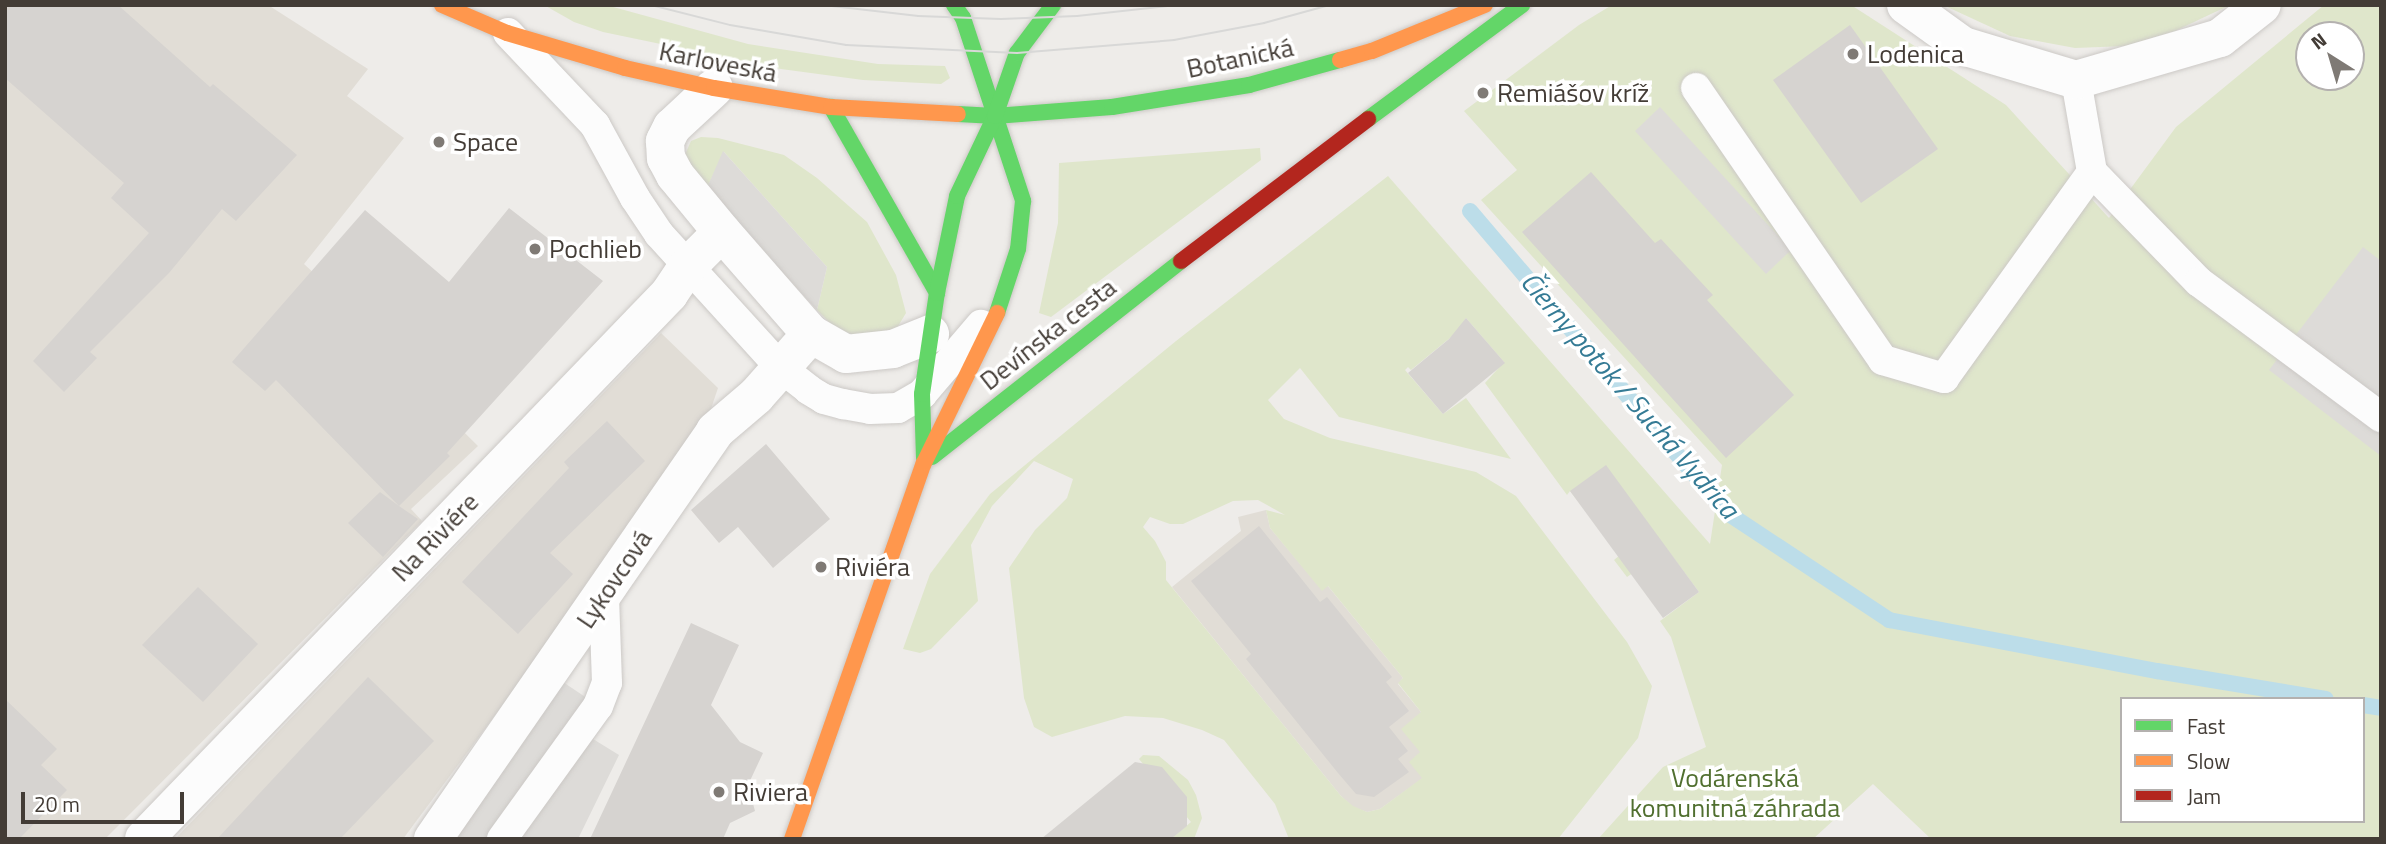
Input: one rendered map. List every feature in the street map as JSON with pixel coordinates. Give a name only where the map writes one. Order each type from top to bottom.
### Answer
[{"type":"street","name":"Karloveská","points":[[442,5],[507,33],[625,68],[715,88],[831,107],[995,116]]},
{"type":"street","points":[[792,839],[925,463],[1004,299],[1018,249],[1023,201],[963,18],[954,5]]},
{"type":"street","points":[[925,463],[922,394],[937,293],[957,196],[995,116],[1017,53],[1053,5]]},
{"type":"street","name":"Botanická","points":[[995,116],[1112,107],[1248,85],[1372,51],[1485,5]]},
{"type":"street","name":"Devínska cesta","points":[[925,463],[1265,195],[1522,5]]},
{"type":"street","points":[[1906,5],[1963,46],[2076,80],[2220,38],[2262,5]]},
{"type":"street","points":[[715,88],[672,127],[665,141],[666,158],[675,175],[811,334],[846,354],[893,349],[930,334]]},
{"type":"street","points":[[831,107],[937,293]]},
{"type":"street","name":"Na Riviére","points":[[144,839],[659,304],[687,267],[722,232]]},
{"type":"street","name":"Lykovcová","points":[[433,839],[604,596],[715,431],[756,396],[811,334]]},
{"type":"lane","points":[[507,33],[595,125],[635,198],[687,267],[780,367],[824,399],[870,409],[898,408],[922,394],[1004,299]]},
{"type":"lane","points":[[2076,80],[2092,172],[2199,282],[2381,417]]},
{"type":"lane","points":[[1696,88],[1883,359],[1944,378],[2092,172]]},
{"type":"lane","points":[[502,839],[598,706],[607,683],[604,596]]},
{"type":"shaded area","points":[[5,5],[268,5],[368,69],[347,96],[404,138],[304,264],[316,275],[311,281],[478,446],[411,509],[422,521],[105,839],[5,839]]},
{"type":"shaded area","points":[[1660,107],[1791,250],[1766,274],[1635,131]]},
{"type":"shaded area","points":[[723,151],[827,267],[817,310],[706,190]]},
{"type":"shaded area","points":[[2363,247],[2381,261],[2381,456],[2269,370]]},
{"type":"shaded area","points":[[661,333],[718,388],[701,438],[403,839],[175,839]]},
{"type":"shaded area","points":[[1266,510],[1270,528],[1322,590],[1327,585],[1403,678],[1398,684],[1421,712],[1423,778],[1380,809],[1367,812],[1353,807],[1341,796],[1172,587],[1241,531],[1238,517]]},
{"type":"shaded area","points":[[563,682],[609,713],[593,739],[619,755],[578,839],[449,839]]},
{"type":"green space","points":[[544,5],[606,5],[748,44],[878,64],[945,66],[950,78],[941,84],[863,80],[781,69],[603,32],[574,22]]},
{"type":"green space","name":"Vodárenská komunitná záhrada","points":[[1612,5],[1851,5],[2006,105],[2109,218],[2176,127],[2295,29],[2295,91],[2365,91],[2365,21],[2305,21],[2324,5],[2381,5],[2381,839],[1931,839],[1873,784],[1813,839],[1598,839],[1663,767],[1706,747],[1671,637],[1660,621],[1699,592],[1667,549],[1627,577],[1614,560],[1620,555],[1570,491],[1567,495],[1485,383],[1504,362],[1466,318],[1464,321],[1467,324],[1411,370],[1408,367],[1405,370],[1443,414],[1466,398],[1511,459],[1339,417],[1300,368],[1268,400],[1284,419],[1330,438],[1476,472],[1516,496],[1627,642],[1652,686],[1638,738],[1558,839],[1289,839],[1275,804],[1224,740],[1202,730],[1163,718],[1125,716],[1052,737],[1034,727],[1024,698],[1009,568],[1035,530],[1067,498],[1073,479],[1034,461],[992,506],[971,545],[978,601],[931,649],[920,653],[903,649],[930,574],[990,494],[1176,341],[1388,176],[1710,544],[1722,465],[1481,200],[1517,170],[1464,111],[1579,25]],"holes":[[[1258,500],[1285,515],[1266,510],[1270,528],[1322,591],[1328,586],[1403,678],[1398,683],[1421,712],[1401,729],[1420,752],[1409,762],[1422,778],[1380,809],[1367,812],[1353,806],[1341,796],[1166,580],[1166,562],[1155,541],[1143,527],[1150,517],[1170,524],[1183,524],[1233,501]]]},
{"type":"green space","points":[[1943,5],[2230,5],[2175,31],[2126,46],[2075,48],[2010,36]]},
{"type":"green space","points":[[701,137],[718,138],[784,155],[817,178],[867,222],[896,275],[906,313],[894,333],[861,338],[834,327],[817,310],[827,267],[724,152],[706,190],[684,157],[691,141]]},
{"type":"green space","points":[[1260,148],[1261,160],[1051,317],[1039,313],[1058,223],[1059,163]]},
{"type":"green space","points":[[1143,755],[1159,756],[1188,780],[1196,795],[1202,818],[1194,839],[1171,839],[1191,822],[1139,759]]},
{"type":"building","points":[[5,5],[118,5],[210,87],[213,84],[297,155],[236,221],[222,209],[169,273],[90,352],[97,358],[64,392],[33,361],[149,233],[111,198],[124,183],[5,78]]},
{"type":"building","points":[[1850,25],[1938,149],[1861,203],[1773,80]]},
{"type":"building","points":[[1591,172],[1655,243],[1661,239],[1713,295],[1707,300],[1794,395],[1726,458],[1522,232]]},
{"type":"building","points":[[509,208],[603,281],[447,453],[450,456],[399,506],[276,380],[265,391],[232,362],[365,210],[449,282]]},
{"type":"building","points":[[1466,318],[1505,363],[1443,414],[1408,373],[1449,339]]},
{"type":"building","points":[[607,421],[645,461],[550,553],[573,574],[518,634],[462,582],[569,468],[564,462]]},
{"type":"building","points":[[766,444],[830,519],[773,568],[738,527],[719,543],[691,510]]},
{"type":"building","points":[[1606,465],[1699,592],[1663,618],[1570,491]]},
{"type":"building","points":[[380,492],[418,519],[383,557],[348,523]]},
{"type":"building","points":[[1259,526],[1320,602],[1327,597],[1392,677],[1386,682],[1409,711],[1389,727],[1408,751],[1398,759],[1409,772],[1374,797],[1356,794],[1338,773],[1246,659],[1251,654],[1191,581]]},
{"type":"building","points":[[198,587],[258,644],[203,702],[142,645]]},
{"type":"building","points":[[691,623],[739,645],[711,705],[740,742],[763,753],[748,785],[755,811],[730,823],[723,839],[590,839]]},
{"type":"building","points":[[368,677],[434,741],[340,839],[217,839]]},
{"type":"building","points":[[5,699],[57,749],[41,765],[67,790],[19,839],[5,839]]},
{"type":"building","points":[[1135,762],[1162,767],[1187,797],[1187,826],[1171,839],[1041,839]]},
{"type":"waterway","name":"Čierny potok / Suchá Vydrica","points":[[1470,211],[1726,512],[1889,620],[2157,671],[2314,697]]},
{"type":"waterway","name":"Čierny potok / Suchá Vydrica","points":[[2365,705],[2381,708]]},
{"type":"tram line","points":[[651,5],[730,25],[846,45],[1017,53],[1174,40],[1264,23],[1330,5]]},
{"type":"tram line","points":[[823,5],[918,16],[1001,19],[1077,16],[1176,5]]},
{"type":"traffic: fast","points":[[954,5],[963,18],[1023,201],[1018,249],[997,313]]},
{"type":"traffic: fast","points":[[924,458],[922,394],[937,293],[957,196],[995,116],[1017,53],[1053,5]]},
{"type":"traffic: fast","points":[[1368,119],[1522,5]]},
{"type":"traffic: fast","points":[[958,114],[995,116],[1112,107],[1249,85],[1340,60]]},
{"type":"traffic: fast","points":[[831,107],[937,293]]},
{"type":"traffic: fast","points":[[932,457],[1181,261]]},
{"type":"traffic: slow","points":[[442,5],[507,33],[625,68],[714,88],[831,107],[958,114]]},
{"type":"traffic: slow","points":[[1340,60],[1372,51],[1485,5]]},
{"type":"traffic: slow","points":[[792,839],[924,463],[997,313]]},
{"type":"traffic: jam","points":[[1181,261],[1368,119]]},
{"type":"place","name":"Lodenica","points":[[1853,54]]},
{"type":"place","name":"Remiášov kríž","points":[[1483,93]]},
{"type":"place","name":"Space","points":[[439,142]]},
{"type":"place","name":"Pochlieb","points":[[535,249]]},
{"type":"place","name":"Riviéra","points":[[821,567]]},
{"type":"place","name":"Riviera","points":[[719,792]]}]
